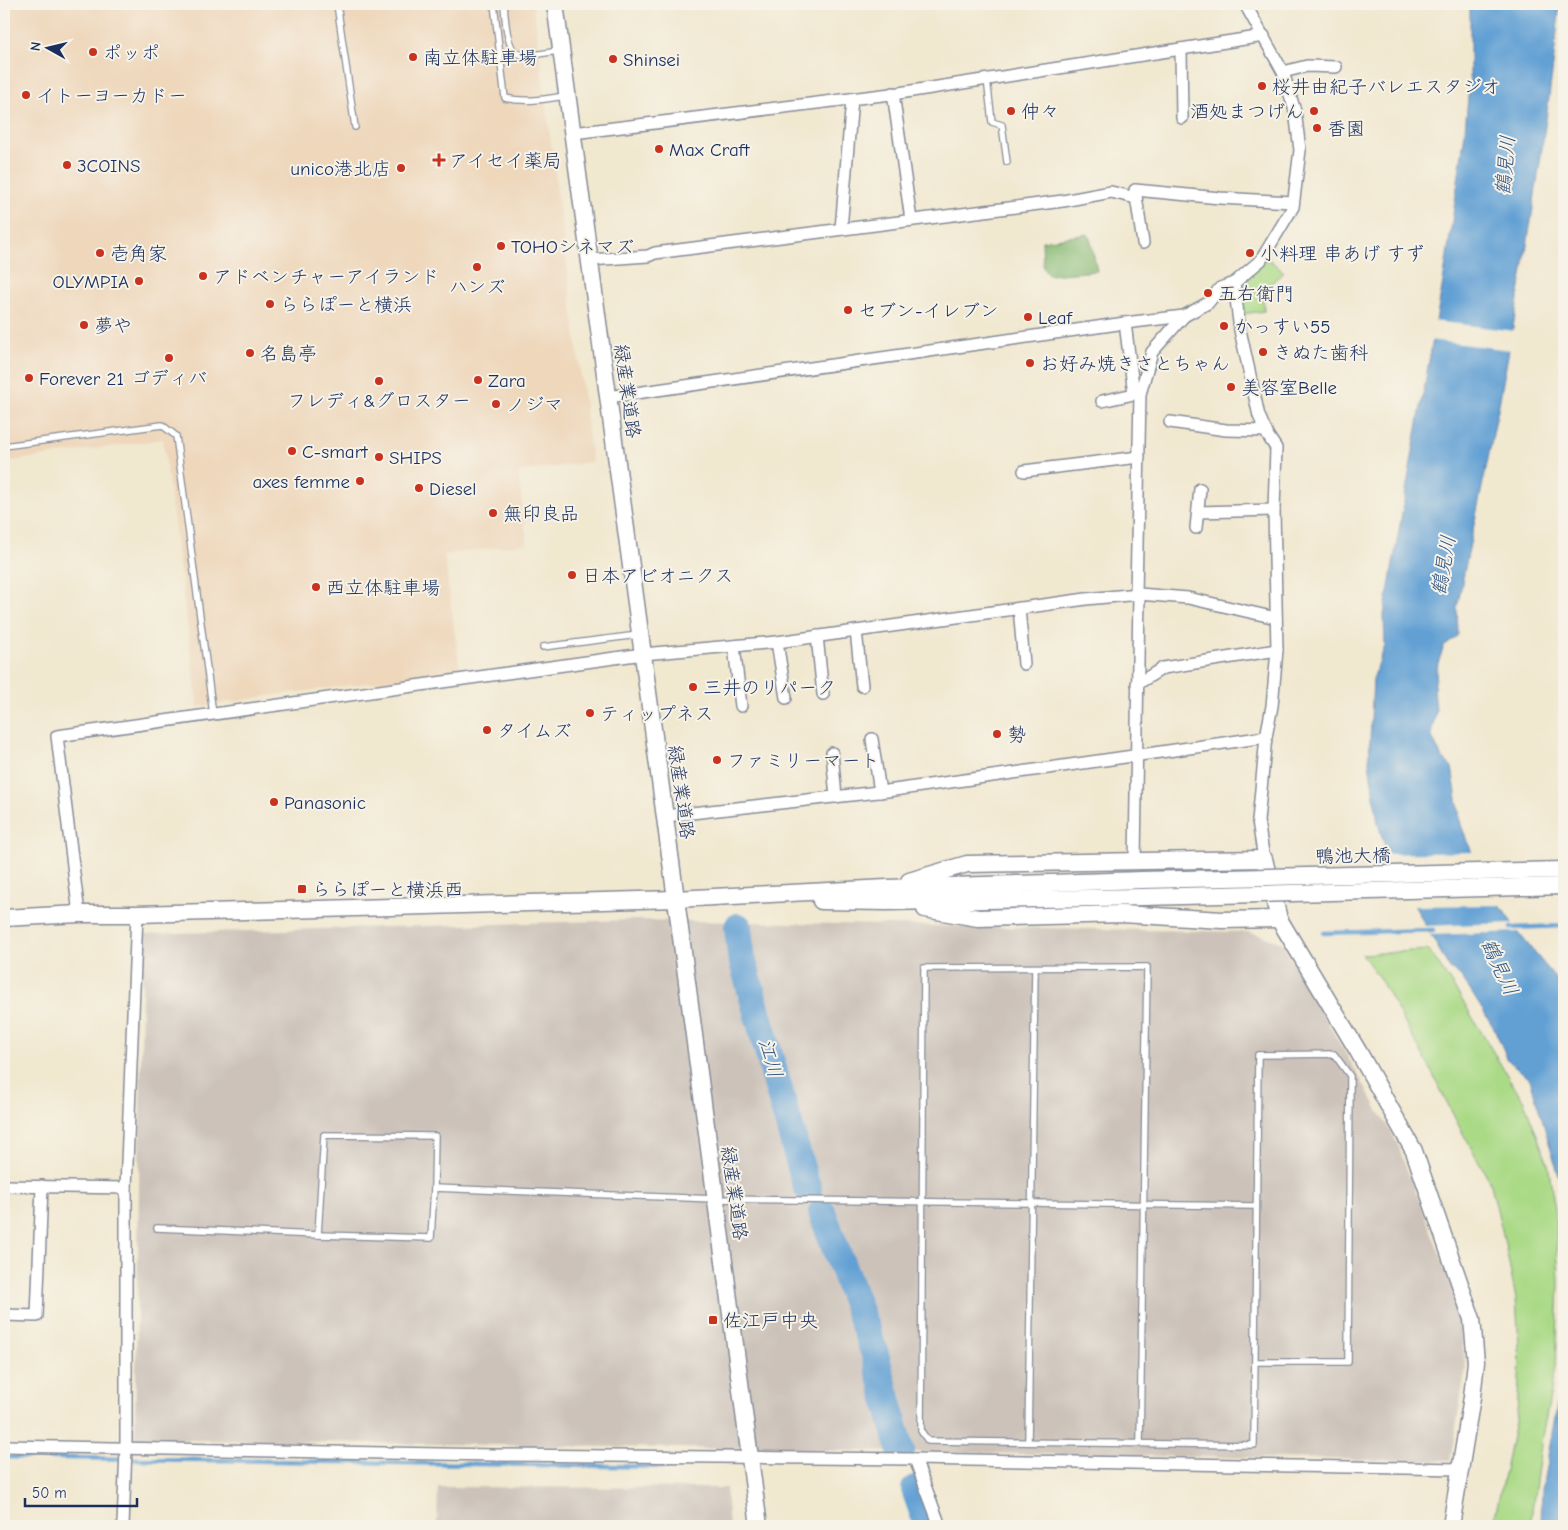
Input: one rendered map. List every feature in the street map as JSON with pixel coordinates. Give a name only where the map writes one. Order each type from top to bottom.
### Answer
[{"type":"street","name":"緑産業道路","points":[[555,4],[759,1526]]},
{"type":"street","points":[[1137,394],[1152,352],[1184,316],[1208,303],[1220,288],[1234,283],[1261,260],[1293,207],[1300,150],[1295,111],[1283,72],[1245,4]]},
{"type":"street","points":[[573,133],[852,99],[1264,36]]},
{"type":"street","points":[[1181,49],[1182,118]]},
{"type":"street","points":[[1283,72],[1307,66],[1336,67]]},
{"type":"street","points":[[893,93],[911,220]]},
{"type":"street","points":[[841,229],[852,99]]},
{"type":"street","points":[[1143,243],[1134,190],[1220,198],[1293,202]]},
{"type":"street","points":[[590,260],[648,256],[1064,201],[1111,192],[1136,198]]},
{"type":"street","points":[[1234,283],[1242,339],[1259,416],[1276,448],[1274,592],[1277,650],[1258,821],[1264,859],[1280,919],[1414,1150],[1472,1318],[1476,1362],[1451,1526]]},
{"type":"street","points":[[608,397],[1125,322],[1184,316]]},
{"type":"street","points":[[1125,322],[1137,394],[1135,861]]},
{"type":"street","points":[[1102,400],[1137,394]]},
{"type":"street","points":[[1170,422],[1226,430],[1266,431]]},
{"type":"street","points":[[1024,472],[1138,457]]},
{"type":"street","points":[[1196,528],[1200,489]]},
{"type":"street","points":[[1198,512],[1274,510]]},
{"type":"street","points":[[79,914],[57,736],[643,654],[776,642],[1086,599],[1137,594],[1188,598],[1276,618]]},
{"type":"street","points":[[1019,608],[1024,664]]},
{"type":"street","points":[[856,631],[862,686]]},
{"type":"street","points":[[817,636],[823,694]]},
{"type":"street","points":[[776,642],[786,698]]},
{"type":"street","points":[[734,646],[741,706]]},
{"type":"street","points":[[1137,684],[1163,668],[1277,650]]},
{"type":"street","points":[[665,816],[880,792],[1266,737]]},
{"type":"street","points":[[872,739],[880,792]]},
{"type":"street","points":[[832,753],[836,797]]},
{"type":"street","points":[[887,895],[967,864],[1264,859]]},
{"type":"street","name":"鴨池大橋","points":[[887,895],[1142,880],[1564,870]]},
{"type":"street","name":"鴨池大橋","points":[[887,895],[1143,897],[1564,886]]},
{"type":"street","points":[[4,918],[79,914],[887,895],[978,918],[1122,914],[1222,920],[1280,919]]},
{"type":"street","points":[[124,1526],[126,1448],[126,1188],[137,914]]},
{"type":"street","points":[[4,1186],[126,1188]]},
{"type":"street","points":[[4,1315],[37,1316],[42,1186]]},
{"type":"street","points":[[4,1446],[1460,1469]]},
{"type":"street","points":[[915,1459],[940,1526]]},
{"type":"lane","points":[[337,4],[355,127]]},
{"type":"lane","points":[[494,4],[505,98],[518,101],[533,101],[568,96]]},
{"type":"lane","points":[[504,4],[509,43],[514,52],[521,55],[562,51]]},
{"type":"lane","points":[[987,79],[992,122],[1002,125],[1007,162]]},
{"type":"lane","points":[[4,446],[157,426],[166,427],[176,436],[213,714]]},
{"type":"lane","points":[[543,647],[640,635]]},
{"type":"lane","points":[[1140,1444],[1147,967],[924,968],[921,1431],[928,1441],[1140,1444],[1254,1445],[1254,1362],[1255,1206],[1258,1055],[1334,1054],[1350,1076],[1348,1362],[1254,1362]]},
{"type":"lane","points":[[1028,1442],[1035,968]]},
{"type":"lane","points":[[156,1228],[318,1235],[431,1238],[435,1136],[324,1135],[318,1235]]},
{"type":"lane","points":[[434,1188],[715,1199],[1255,1206]]},
{"type":"shaded area","points":[[4,4],[533,4],[592,462],[518,472],[527,543],[444,555],[460,671],[198,707],[163,439],[4,462]]},
{"type":"shaded area","points":[[634,920],[1250,932],[1282,943],[1396,1141],[1455,1293],[1466,1368],[1450,1461],[135,1439],[143,934]]},
{"type":"shaded area","points":[[438,1487],[726,1488],[729,1526],[437,1526]]},
{"type":"green space","points":[[1088,234],[1097,271],[1048,275],[1043,266],[1042,241]]},
{"type":"green space","points":[[1267,258],[1284,272],[1263,290],[1264,311],[1242,314],[1238,286]]},
{"type":"green space","points":[[1429,950],[1524,1101],[1548,1164],[1555,1210],[1559,1283],[1556,1367],[1542,1437],[1530,1526],[1493,1526],[1517,1413],[1520,1362],[1516,1299],[1490,1181],[1461,1130],[1424,1057],[1380,979],[1362,954]]},
{"type":"water","name":"鶴見川","points":[[1470,4],[1560,4],[1534,204],[1517,304],[1494,429],[1457,608],[1458,635],[1444,646],[1438,663],[1434,688],[1436,711],[1431,735],[1442,758],[1452,767],[1461,825],[1476,863],[1493,895],[1521,936],[1558,981],[1564,999],[1564,1193],[1530,1079],[1508,1060],[1494,1028],[1461,976],[1450,969],[1391,864],[1378,824],[1369,762],[1373,679],[1385,646],[1384,615],[1444,276],[1464,140],[1470,76]]},
{"type":"water","points":[[1564,1367],[1564,1526],[1541,1526],[1542,1489]]},
{"type":"pier","points":[[1433,321],[1515,331],[1511,350],[1429,340]]},
{"type":"pier","points":[[1474,852],[1502,905],[1412,906],[1389,865],[1385,854]]},
{"type":"pier","points":[[1515,923],[1521,932],[1428,935],[1423,926]]},
{"type":"waterway","points":[[1511,928],[1564,926]]},
{"type":"waterway","name":"江川","points":[[738,927],[741,955],[808,1188]]},
{"type":"waterway","points":[[1324,933],[1433,930]]},
{"type":"waterway","name":"江川","points":[[822,1212],[875,1354],[901,1451]]},
{"type":"waterway","points":[[4,1457],[670,1467]]},
{"type":"waterway","name":"江川","points":[[915,1489],[928,1526]]},
{"type":"place","name":"ポッポ","points":[[93,52]]},
{"type":"place","name":"南立体駐車場","points":[[413,57]]},
{"type":"place","name":"Shinsei","points":[[613,59]]},
{"type":"place","name":"桜井由紀子バレエスタジオ","points":[[1262,86]]},
{"type":"place","name":"イトーヨーカドー","points":[[26,95]]},
{"type":"place","name":"仲々","points":[[1011,111]]},
{"type":"place","name":"酒処まつげん","points":[[1314,111]]},
{"type":"place","name":"香園","points":[[1317,128]]},
{"type":"place","name":"Max Craft","points":[[659,149]]},
{"type":"place","name":"アイセイ薬局","points":[[439,160]]},
{"type":"place","name":"3COINS","points":[[67,165]]},
{"type":"place","name":"unico港北店","points":[[401,168]]},
{"type":"place","name":"TOHOシネマズ","points":[[501,246]]},
{"type":"place","name":"壱角家","points":[[100,253]]},
{"type":"place","name":"小料理 串あげ すず","points":[[1250,253]]},
{"type":"place","name":"ハンズ","points":[[477,267]]},
{"type":"place","name":"アドベンチャーアイランド","points":[[203,276]]},
{"type":"place","name":"OLYMPIA","points":[[139,281]]},
{"type":"place","name":"五右衛門","points":[[1208,293]]},
{"type":"place","name":"ららぽーと横浜","points":[[270,304]]},
{"type":"place","name":"セブン-イレブン","points":[[848,310]]},
{"type":"place","name":"Leaf","points":[[1028,317]]},
{"type":"place","name":"夢や","points":[[84,325]]},
{"type":"place","name":"かっすい55","points":[[1224,326]]},
{"type":"place","name":"きぬた歯科","points":[[1263,352]]},
{"type":"place","name":"名島亭","points":[[250,353]]},
{"type":"place","name":"ゴディバ","points":[[169,358]]},
{"type":"place","name":"お好み焼きさとちゃん","points":[[1030,363]]},
{"type":"place","name":"Forever 21","points":[[29,378]]},
{"type":"place","name":"Zara","points":[[478,380]]},
{"type":"place","name":"フレディ&グロスター","points":[[379,381]]},
{"type":"place","name":"美容室Belle","points":[[1231,387]]},
{"type":"place","name":"ノジマ","points":[[496,404]]},
{"type":"place","name":"C-smart","points":[[292,451]]},
{"type":"place","name":"SHIPS","points":[[379,457]]},
{"type":"place","name":"axes femme","points":[[360,481]]},
{"type":"place","name":"Diesel","points":[[419,488]]},
{"type":"place","name":"無印良品","points":[[493,513]]},
{"type":"place","name":"日本アビオニクス","points":[[572,575]]},
{"type":"place","name":"西立体駐車場","points":[[316,587]]},
{"type":"place","name":"三井のリパーク","points":[[693,687]]},
{"type":"place","name":"ティップネス","points":[[590,713]]},
{"type":"place","name":"タイムズ","points":[[487,730]]},
{"type":"place","name":"勢","points":[[997,734]]},
{"type":"place","name":"ファミリーマート","points":[[717,760]]},
{"type":"place","name":"Panasonic","points":[[274,802]]},
{"type":"place","name":"ららぽーと横浜西","points":[[302,889]]},
{"type":"place","name":"佐江戸中央","points":[[713,1320]]}]
